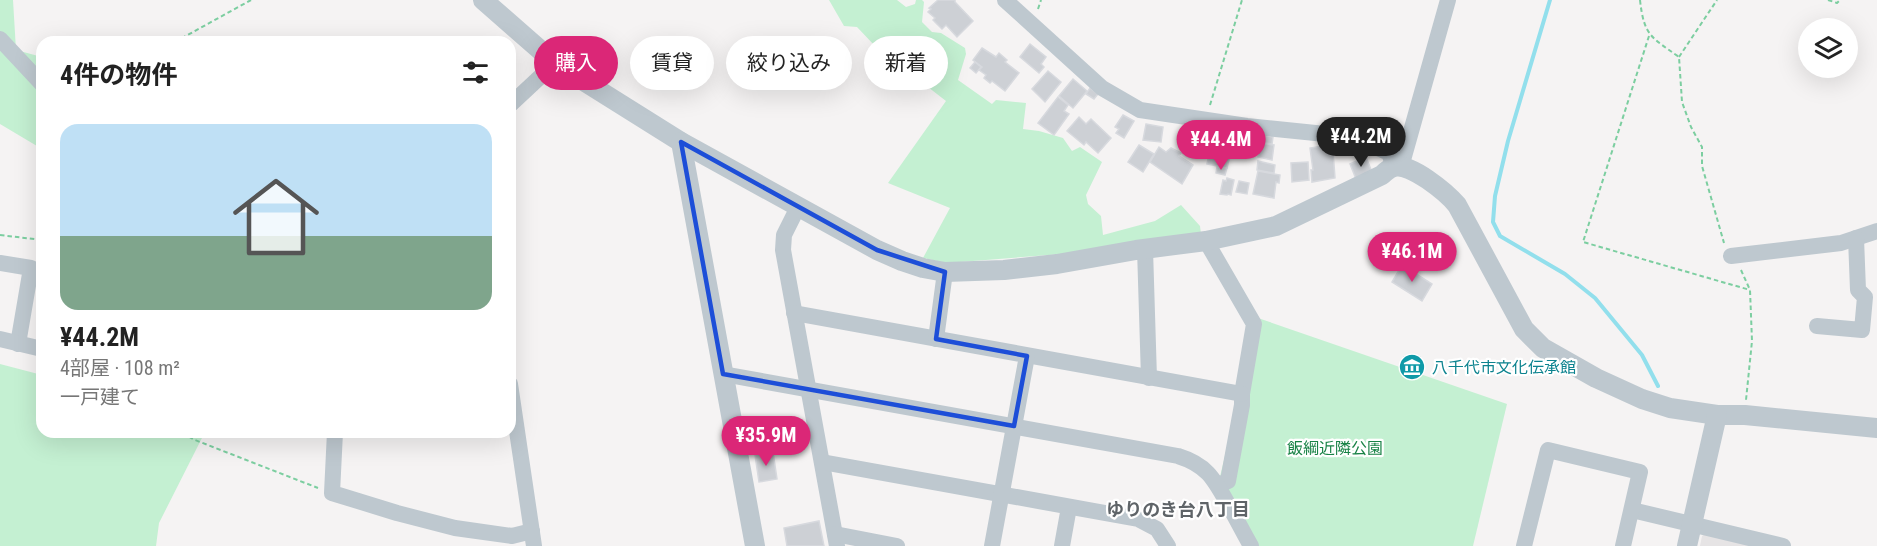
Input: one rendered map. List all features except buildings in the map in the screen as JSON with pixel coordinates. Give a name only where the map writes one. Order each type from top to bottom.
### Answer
[{"type":"street","points":[[483,0],[534,45]]},
{"type":"street","points":[[1005,0],[1102,88],[1140,110],[1247,126],[1347,137],[1389,153],[1397,167],[1421,175],[1443,190],[1457,205],[1524,329],[1543,348],[1596,378],[1642,399],[1670,408],[1716,415],[1745,415],[1877,428]]},
{"type":"street","points":[[598,90],[681,142],[902,261],[945,272],[1004,270],[1206,241],[1276,226],[1397,167],[1448,0]]},
{"type":"street","points":[[0,39],[36,78]]},
{"type":"street","points":[[516,99],[534,83]]},
{"type":"street","points":[[681,142],[755,546]]},
{"type":"street","points":[[798,207],[784,235],[783,250],[836,540],[897,546]]},
{"type":"street","points":[[1731,256],[1841,243],[1877,231]]},
{"type":"street","points":[[1817,326],[1862,330],[1865,297],[1858,290],[1856,238]]},
{"type":"street","points":[[1206,241],[1254,324],[1228,481],[1218,485]]},
{"type":"street","points":[[1145,249],[1149,378]]},
{"type":"street","points":[[0,263],[31,268],[18,344]]},
{"type":"street","points":[[936,339],[945,272]]},
{"type":"street","points":[[794,313],[1242,394]]},
{"type":"street","points":[[0,339],[36,348]]},
{"type":"street","points":[[992,546],[1027,356]]},
{"type":"street","points":[[723,374],[1178,456],[1200,465],[1210,474],[1251,546]]},
{"type":"street","points":[[1687,546],[1716,415]]},
{"type":"street","points":[[335,438],[332,493],[454,528],[533,539],[516,428]]},
{"type":"street","points":[[1524,546],[1548,450],[1640,472],[1623,546]]},
{"type":"street","points":[[822,462],[1144,521],[1157,529],[1168,546]]},
{"type":"street","points":[[1062,546],[1069,507]]},
{"type":"street","points":[[1632,510],[1783,546]]},
{"type":"path","points":[[187,36],[251,0]]},
{"type":"path","points":[[1206,119],[1242,0]]},
{"type":"path","points":[[1640,0],[1642,17],[1649,36],[1679,57]]},
{"type":"path","points":[[1717,0],[1679,57],[1682,102],[1691,127],[1702,147],[1702,166],[1726,251],[1739,266],[1750,290],[1752,342],[1745,415]]},
{"type":"path","points":[[1827,0],[1837,3],[1840,0]]},
{"type":"path","points":[[1649,36],[1583,242],[1750,290]]},
{"type":"path","points":[[0,235],[36,239]]},
{"type":"path","points":[[191,438],[332,493]]},
{"type":"highlighted area","points":[[681,142],[877,250],[945,272],[936,339],[1027,356],[1014,426],[723,374]]},
{"type":"shaded area","points":[[1707,533],[1759,546],[1700,546],[1702,536]]},
{"type":"green space","points":[[0,0],[13,0],[16,50],[36,55],[36,145],[0,124]]},
{"type":"green space","points":[[829,0],[897,0],[906,7],[915,4],[916,0],[922,0],[924,2],[922,22],[932,32],[946,36],[866,36],[857,27],[844,26]]},
{"type":"green space","points":[[948,37],[965,48],[966,54],[958,80],[992,104],[996,100],[1026,103],[1023,129],[1063,138],[1072,151],[1080,147],[1102,162],[1086,195],[1088,204],[1101,216],[1103,235],[1155,221],[1181,205],[1200,226],[1201,234],[1087,252],[947,263],[923,258],[950,208],[888,183],[946,101],[932,90],[948,90]]},
{"type":"green space","name":"飯綱近隣公園","points":[[1258,318],[1507,404],[1473,546],[1256,546],[1218,485]]},
{"type":"green space","points":[[0,364],[36,373],[36,438],[202,438],[159,523],[156,546],[0,546]]},
{"type":"waterway","points":[[1550,0],[1508,141],[1495,196],[1493,222],[1500,236],[1565,274],[1595,298],[1642,355],[1658,386]]},
{"type":"place","name":"八千代市文化伝承館","points":[[1412,367]]},
{"type":"district","name":"ゆりのき台八丁目","points":[[1178,509]]}]
